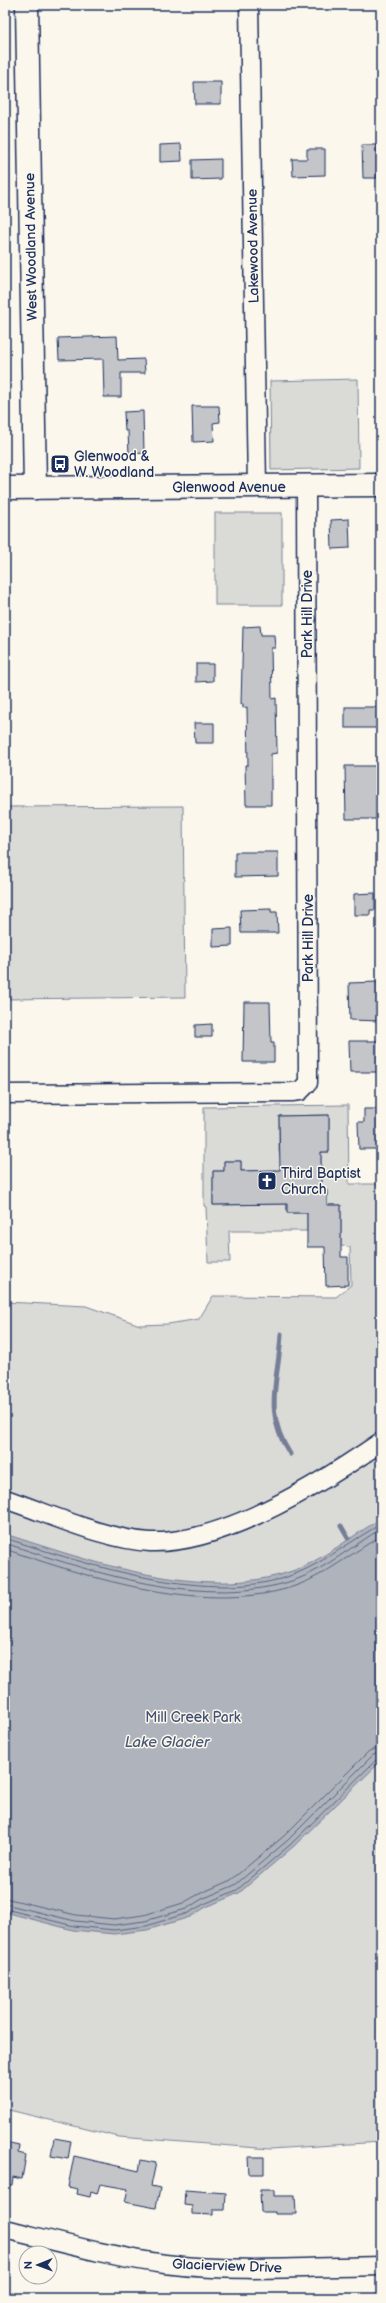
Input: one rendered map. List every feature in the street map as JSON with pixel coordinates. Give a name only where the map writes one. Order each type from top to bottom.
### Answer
[{"type":"street","name":"West Woodland Avenue","points":[[27,5],[35,488]]},
{"type":"street","name":"Lakewood Avenue","points":[[249,5],[257,486]]},
{"type":"street","name":"Glenwood Avenue","points":[[5,488],[381,485]]},
{"type":"street","name":"Park Hill Drive","points":[[5,1094],[292,1092],[300,1091],[308,1083],[306,486]]},
{"type":"street","points":[[5,1499],[124,1538],[150,1542],[186,1539],[244,1521],[295,1496],[350,1464],[381,1442]]},
{"type":"street","name":"Glacierview Drive","points":[[5,2230],[136,2258],[200,2267],[381,2266]]},
{"type":"green space","points":[[358,379],[359,468],[271,470],[270,381]]},
{"type":"green space","points":[[215,513],[282,513],[282,605],[215,605]]},
{"type":"green space","points":[[183,806],[185,997],[5,999],[5,807]]},
{"type":"green space","name":"Mill Creek Park","points":[[348,1105],[349,1184],[381,1184],[381,2142],[270,2149],[119,2137],[5,2109],[5,1302],[86,1306],[140,1325],[168,1324],[199,1319],[213,1296],[336,1297],[351,1285],[350,1247],[341,1246],[341,1205],[327,1205],[327,1190],[321,1190],[321,1152],[329,1152],[329,1115],[279,1116],[279,1151],[285,1180],[276,1170],[241,1171],[241,1161],[224,1161],[224,1171],[213,1171],[213,1205],[287,1204],[287,1213],[307,1213],[307,1231],[229,1231],[230,1262],[208,1262],[206,1207],[204,1206],[204,1107]]},
{"type":"water","name":"Lake Glacier","points":[[381,1519],[381,1761],[294,1846],[239,1893],[206,1907],[190,1917],[147,1930],[114,1934],[73,1930],[5,1912],[5,1534],[73,1556],[110,1566],[185,1580],[222,1582],[258,1579],[303,1567],[325,1555]]},
{"type":"building","points":[[194,82],[221,82],[221,104],[195,104]]},
{"type":"building","points":[[181,144],[182,161],[160,162],[160,145]]},
{"type":"building","points":[[362,145],[377,145],[377,152],[381,152],[381,172],[377,172],[377,178],[363,178]]},
{"type":"building","points":[[307,149],[325,149],[325,175],[293,176],[292,159],[307,159]]},
{"type":"building","points":[[221,159],[221,179],[192,180],[192,160]]},
{"type":"building","points":[[117,336],[118,360],[144,359],[145,373],[121,373],[121,397],[104,397],[103,359],[59,360],[58,338]]},
{"type":"building","points":[[192,406],[219,406],[220,422],[213,423],[214,441],[193,442]]},
{"type":"building","points":[[143,411],[144,453],[129,454],[128,431],[125,431],[124,412]]},
{"type":"building","points":[[349,519],[350,548],[332,549],[331,520]]},
{"type":"building","points":[[260,626],[261,635],[274,635],[275,648],[271,648],[272,699],[276,698],[277,753],[271,754],[271,805],[246,805],[245,765],[248,765],[247,707],[243,708],[243,704],[241,704],[243,627]]},
{"type":"building","points":[[196,664],[213,664],[213,681],[196,682]]},
{"type":"building","points":[[345,707],[381,707],[381,728],[345,728]]},
{"type":"building","points":[[194,723],[214,723],[214,743],[195,743]]},
{"type":"building","points":[[345,766],[376,766],[376,776],[380,776],[379,819],[346,819]]},
{"type":"building","points":[[235,852],[278,852],[278,876],[235,877]]},
{"type":"building","points":[[375,893],[375,910],[370,910],[370,915],[354,915],[354,894]]},
{"type":"building","points":[[271,909],[271,912],[277,912],[278,933],[241,933],[240,910]]},
{"type":"building","points":[[232,928],[232,946],[213,947],[213,929]]},
{"type":"building","points":[[378,982],[378,987],[381,987],[381,1021],[350,1020],[349,983]]},
{"type":"building","points":[[244,1002],[270,1002],[271,1043],[274,1043],[274,1062],[243,1062]]},
{"type":"building","points":[[212,1024],[212,1037],[195,1037],[195,1025]]},
{"type":"building","points":[[349,1041],[381,1041],[381,1072],[350,1072]]},
{"type":"building","points":[[364,1109],[381,1109],[381,1149],[359,1149],[358,1122],[364,1122]]},
{"type":"building","name":"Third Baptist Church","points":[[329,1115],[329,1152],[321,1152],[321,1190],[327,1190],[327,1205],[341,1205],[341,1257],[348,1257],[348,1285],[326,1286],[325,1247],[307,1247],[307,1213],[287,1213],[287,1204],[213,1205],[213,1171],[224,1171],[224,1161],[241,1161],[241,1171],[280,1170],[279,1116]]},
{"type":"building","points":[[54,2138],[71,2141],[68,2159],[51,2156]]},
{"type":"building","points":[[5,2142],[19,2145],[18,2153],[26,2155],[22,2179],[13,2177],[12,2185],[5,2185]]},
{"type":"building","points":[[74,2156],[139,2171],[141,2160],[156,2163],[151,2186],[160,2188],[156,2208],[125,2202],[128,2189],[100,2184],[97,2194],[91,2192],[90,2197],[77,2194],[78,2189],[68,2187]]},
{"type":"building","points":[[248,2157],[264,2157],[264,2174],[249,2174]]},
{"type":"building","points":[[185,2190],[226,2193],[225,2210],[213,2210],[213,2215],[192,2214],[192,2206],[184,2205]]},
{"type":"building","points":[[260,2190],[274,2190],[274,2196],[295,2196],[296,2214],[261,2212]]},
{"type":"waterway","points":[[281,1334],[274,1395],[274,1409],[276,1424],[281,1438],[290,1454]]},
{"type":"waterway","points":[[341,1526],[348,1538]]},
{"type":"place","name":"Glenwood & W. Woodland","points":[[60,464]]},
{"type":"place","name":"Third Baptist Church","points":[[267,1181]]}]
